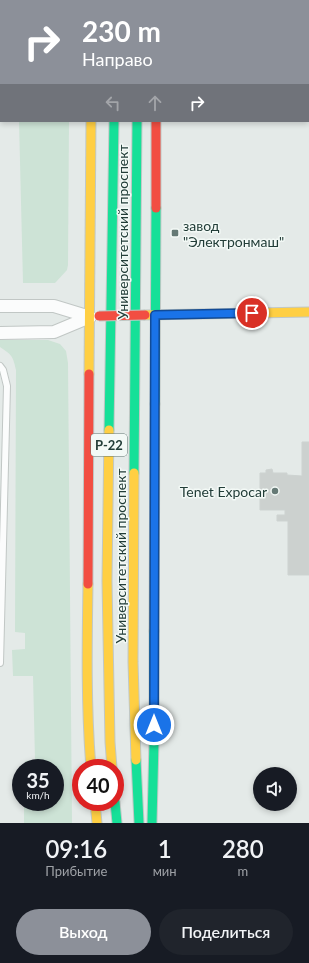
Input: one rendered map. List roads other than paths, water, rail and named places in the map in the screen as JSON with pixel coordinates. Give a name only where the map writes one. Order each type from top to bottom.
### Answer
[{"type":"main road","points":[[90,122],[94,317],[87,662],[90,759]]},
{"type":"main road","name":"Университетский проспект","points":[[111,759],[107,581],[114,122]]},
{"type":"main road","name":"Университетский проспект","points":[[137,122],[133,662],[139,823]]},
{"type":"main road","points":[[152,823],[154,725],[156,122]]},
{"type":"main road","points":[[94,317],[309,312]]},
{"type":"main road","points":[[96,811],[97,823]]},
{"type":"main road","points":[[116,811],[117,823]]},
{"type":"street","points":[[0,306],[54,306],[94,317]]},
{"type":"street","points":[[0,333],[54,332],[94,317]]},
{"type":"lane","points":[[0,366],[4,370],[6,386],[1,530],[0,663]]},
{"type":"place","name":"завод \"Электронмаш\"","points":[[175,233]]},
{"type":"place","name":"Tenet Expocar","points":[[275,491]]}]
